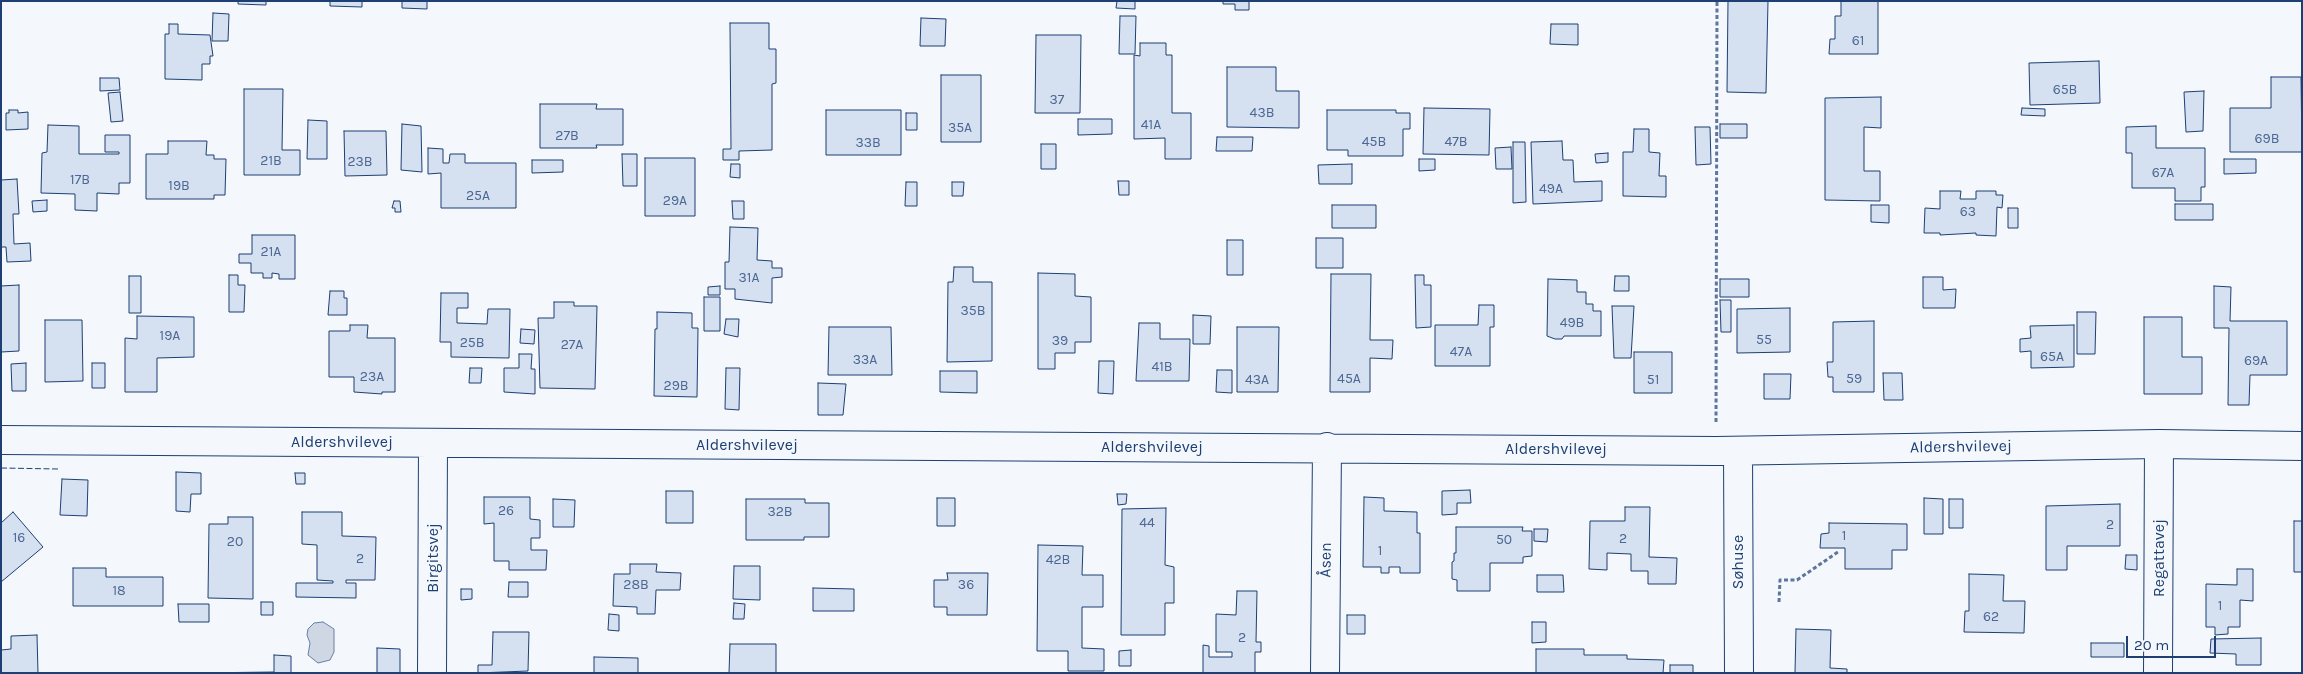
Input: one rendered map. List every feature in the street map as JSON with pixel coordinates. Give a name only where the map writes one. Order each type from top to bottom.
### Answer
[{"type":"street","name":"Aldershvilevej","points":[[1,440],[1727,451],[2159,444],[2302,446]]},
{"type":"street","name":"Birgitsvej","points":[[432,673],[433,443]]},
{"type":"street","name":"Regattavej","points":[[2158,673],[2159,444]]},
{"type":"street","name":"Åsen","points":[[1325,673],[1327,447]]},
{"type":"street","name":"Søhuse","points":[[1727,451],[1739,673]]},
{"type":"path","points":[[1718,1],[1727,451]]},
{"type":"path","points":[[1779,602],[1780,580],[1797,580],[1838,552]]},
{"type":"shaded area","points":[[323,622],[334,629],[334,652],[330,660],[318,663],[308,655],[310,643],[307,635],[308,629],[314,623]]},
{"type":"building","points":[[238,1],[266,1],[266,5],[238,4]]},
{"type":"building","points":[[330,1],[362,1],[362,7],[330,6]]},
{"type":"building","points":[[402,1],[427,1],[427,9],[402,8]]},
{"type":"building","points":[[1117,1],[1135,1],[1135,9],[1116,8]]},
{"type":"building","points":[[1223,1],[1249,1],[1249,10],[1235,10],[1235,4],[1223,4]]},
{"type":"building","points":[[1728,1],[1768,1],[1766,93],[1727,92]]},
{"type":"building","points":[[1841,1],[1878,1],[1878,54],[1829,54],[1830,39],[1835,39],[1835,16],[1841,16]]},
{"type":"building","points":[[213,13],[229,14],[228,41],[212,41]]},
{"type":"building","points":[[1120,16],[1136,16],[1135,54],[1119,54]]},
{"type":"building","points":[[921,18],[946,19],[945,46],[920,46]]},
{"type":"building","points":[[730,23],[769,23],[769,49],[776,49],[776,83],[772,84],[772,150],[739,151],[739,160],[723,160],[723,149],[731,149]]},
{"type":"building","points":[[169,24],[178,24],[178,34],[210,35],[213,56],[210,56],[210,64],[202,64],[202,80],[165,79],[165,34],[169,34]]},
{"type":"building","points":[[1551,24],[1578,24],[1578,45],[1550,44]]},
{"type":"building","points":[[1036,35],[1081,35],[1080,113],[1035,113]]},
{"type":"building","points":[[1140,43],[1166,43],[1166,55],[1172,55],[1172,113],[1191,113],[1191,159],[1165,159],[1165,138],[1134,139],[1134,55],[1140,56]]},
{"type":"building","points":[[2099,61],[2100,103],[2030,105],[2029,63]]},
{"type":"building","points":[[1227,67],[1276,67],[1276,91],[1299,91],[1299,128],[1227,127]]},
{"type":"building","points":[[941,75],[981,75],[981,142],[941,142]]},
{"type":"building","points":[[2271,77],[2301,77],[2302,152],[2230,152],[2230,108],[2271,108]]},
{"type":"building","points":[[100,78],[119,78],[120,90],[100,91]]},
{"type":"building","points":[[244,89],[283,89],[282,150],[300,150],[300,175],[244,175]]},
{"type":"building","points":[[2204,91],[2203,131],[2186,132],[2184,92]]},
{"type":"building","points":[[120,92],[123,121],[111,122],[108,93]]},
{"type":"building","points":[[1881,97],[1881,128],[1864,127],[1864,171],[1880,171],[1880,201],[1825,200],[1825,98]]},
{"type":"building","points":[[540,104],[597,104],[596,109],[623,109],[623,145],[596,145],[597,148],[540,148]]},
{"type":"building","points":[[1424,108],[1490,109],[1489,155],[1423,154]]},
{"type":"building","points":[[2022,108],[2045,109],[2045,116],[2021,115]]},
{"type":"building","points":[[9,110],[18,110],[18,113],[28,112],[28,129],[6,130],[6,113],[9,113]]},
{"type":"building","points":[[826,110],[901,110],[901,155],[826,155]]},
{"type":"building","points":[[1327,110],[1396,110],[1396,113],[1410,113],[1410,129],[1403,129],[1403,156],[1348,156],[1348,150],[1327,150]]},
{"type":"building","points":[[906,113],[917,113],[917,130],[906,130]]},
{"type":"building","points":[[1078,119],[1112,119],[1112,134],[1078,135]]},
{"type":"building","points":[[308,120],[327,121],[327,159],[307,159]]},
{"type":"building","points":[[402,124],[421,126],[422,172],[401,170]]},
{"type":"building","points":[[1720,124],[1747,124],[1747,138],[1720,138]]},
{"type":"building","points":[[48,125],[79,126],[79,154],[119,154],[119,152],[105,152],[105,135],[130,135],[130,183],[119,183],[119,194],[97,193],[97,211],[75,210],[75,194],[41,193],[42,153],[47,152]]},
{"type":"building","points":[[2156,126],[2156,148],[2205,148],[2205,187],[2201,187],[2201,201],[2175,201],[2175,188],[2132,188],[2132,153],[2126,153],[2126,127]]},
{"type":"building","points":[[1695,127],[1710,127],[1711,164],[1696,165]]},
{"type":"building","points":[[1634,129],[1649,129],[1649,152],[1660,153],[1659,176],[1666,176],[1666,197],[1623,196],[1623,152],[1633,152]]},
{"type":"building","points":[[344,131],[386,131],[387,175],[345,176]]},
{"type":"building","points":[[1217,137],[1253,137],[1252,151],[1216,151]]},
{"type":"building","points":[[168,141],[207,141],[206,155],[214,155],[214,159],[226,159],[225,195],[214,195],[214,199],[146,199],[146,154],[168,154]]},
{"type":"building","points":[[1562,141],[1563,160],[1573,160],[1574,182],[1602,181],[1602,201],[1533,204],[1531,142]]},
{"type":"building","points":[[1513,142],[1525,142],[1526,202],[1513,203]]},
{"type":"building","points":[[1041,144],[1056,144],[1056,169],[1041,169]]},
{"type":"building","points":[[1511,147],[1512,169],[1496,169],[1495,148]]},
{"type":"building","points":[[428,148],[443,149],[443,163],[449,163],[450,154],[465,154],[465,163],[516,163],[516,208],[441,208],[441,173],[428,174]]},
{"type":"building","points":[[1608,153],[1608,162],[1596,163],[1595,154]]},
{"type":"building","points":[[622,154],[637,154],[637,186],[623,186]]},
{"type":"building","points":[[645,158],[695,158],[695,216],[645,216]]},
{"type":"building","points":[[1419,159],[1435,159],[1435,170],[1419,171]]},
{"type":"building","points":[[2224,159],[2256,159],[2256,173],[2224,174]]},
{"type":"building","points":[[532,160],[563,160],[563,172],[532,173]]},
{"type":"building","points":[[731,164],[740,164],[740,178],[730,177]]},
{"type":"building","points":[[1352,164],[1352,184],[1319,184],[1318,165]]},
{"type":"building","points":[[17,179],[19,214],[13,214],[14,244],[30,243],[31,261],[7,262],[6,247],[1,247],[1,180]]},
{"type":"building","points":[[1118,181],[1129,181],[1129,195],[1119,195]]},
{"type":"building","points":[[906,182],[917,182],[917,206],[905,206]]},
{"type":"building","points":[[952,182],[964,182],[963,196],[952,196]]},
{"type":"building","points":[[1940,191],[1961,191],[1960,199],[1976,199],[1976,191],[1996,191],[1996,195],[2003,195],[2002,208],[1997,207],[1996,236],[1976,235],[1976,233],[1940,235],[1940,233],[1924,233],[1925,208],[1940,209]]},
{"type":"building","points":[[47,200],[47,211],[33,212],[32,201]]},
{"type":"building","points":[[394,201],[400,201],[401,212],[395,212],[395,208],[392,208]]},
{"type":"building","points":[[732,201],[744,201],[744,219],[733,219]]},
{"type":"building","points":[[2175,204],[2213,204],[2213,220],[2175,220]]},
{"type":"building","points":[[1332,205],[1376,205],[1376,228],[1332,228]]},
{"type":"building","points":[[1871,205],[1889,205],[1889,223],[1871,222]]},
{"type":"building","points":[[2008,208],[2018,208],[2018,228],[2008,228]]},
{"type":"building","points":[[730,227],[758,228],[757,260],[772,261],[772,268],[782,268],[782,277],[772,278],[772,303],[735,299],[735,289],[725,289],[725,262],[729,262]]},
{"type":"building","points":[[252,235],[295,235],[295,279],[279,279],[279,274],[272,273],[272,278],[263,278],[263,273],[251,273],[251,263],[239,263],[239,254],[252,254]]},
{"type":"building","points":[[1316,238],[1343,238],[1343,268],[1316,268]]},
{"type":"building","points":[[1227,240],[1243,240],[1243,275],[1227,275]]},
{"type":"building","points":[[954,267],[973,267],[973,282],[992,282],[992,361],[947,362],[948,282],[953,282]]},
{"type":"building","points":[[1038,273],[1075,274],[1075,296],[1091,297],[1091,342],[1075,342],[1075,353],[1055,353],[1055,369],[1038,369]]},
{"type":"building","points":[[1331,274],[1371,274],[1370,340],[1393,340],[1392,359],[1370,358],[1370,392],[1330,392]]},
{"type":"building","points":[[229,275],[238,275],[238,285],[245,285],[244,312],[229,312]]},
{"type":"building","points":[[1415,275],[1424,275],[1424,285],[1431,285],[1431,327],[1416,328]]},
{"type":"building","points":[[129,276],[141,276],[141,313],[129,313]]},
{"type":"building","points":[[1615,276],[1629,276],[1629,291],[1614,291]]},
{"type":"building","points":[[1923,277],[1943,277],[1943,290],[1956,289],[1955,308],[1923,308]]},
{"type":"building","points":[[1548,279],[1577,280],[1577,292],[1586,292],[1586,304],[1593,304],[1593,311],[1601,311],[1601,336],[1564,336],[1562,339],[1555,339],[1547,336]]},
{"type":"building","points":[[1720,279],[1749,279],[1749,297],[1720,297]]},
{"type":"building","points":[[19,285],[19,351],[1,352],[1,286]]},
{"type":"building","points":[[720,286],[720,295],[708,295],[708,287]]},
{"type":"building","points":[[2214,286],[2231,287],[2230,321],[2287,321],[2287,375],[2250,375],[2249,405],[2228,405],[2229,328],[2214,328]]},
{"type":"building","points":[[330,291],[344,291],[344,298],[347,298],[347,315],[328,315]]},
{"type":"building","points":[[441,293],[468,293],[468,308],[457,308],[457,323],[487,324],[488,309],[510,309],[509,358],[451,357],[451,342],[440,342]]},
{"type":"building","points":[[704,297],[720,297],[720,331],[704,331]]},
{"type":"building","points":[[1720,300],[1731,300],[1731,332],[1721,332]]},
{"type":"building","points":[[554,302],[574,302],[574,306],[597,306],[595,389],[540,388],[538,318],[554,318]]},
{"type":"building","points":[[1479,305],[1494,305],[1494,327],[1490,327],[1490,366],[1435,366],[1435,325],[1478,325]]},
{"type":"building","points":[[1612,306],[1634,306],[1631,358],[1614,358]]},
{"type":"building","points":[[1790,308],[1790,352],[1737,353],[1737,309]]},
{"type":"building","points":[[657,312],[692,313],[692,328],[698,328],[697,397],[654,396]]},
{"type":"building","points":[[2077,312],[2096,312],[2095,354],[2077,354]]},
{"type":"building","points":[[1193,315],[1211,316],[1210,344],[1193,344]]},
{"type":"building","points":[[137,316],[194,317],[194,357],[157,358],[157,392],[125,392],[125,338],[137,339]]},
{"type":"building","points":[[2144,317],[2182,317],[2182,357],[2202,357],[2202,394],[2144,394]]},
{"type":"building","points":[[726,319],[739,319],[738,337],[724,334]]},
{"type":"building","points":[[45,320],[82,320],[83,381],[45,382]]},
{"type":"building","points":[[1874,321],[1874,392],[1833,392],[1833,377],[1828,377],[1827,362],[1833,362],[1833,322]]},
{"type":"building","points":[[1139,323],[1160,323],[1160,339],[1190,339],[1189,381],[1136,381]]},
{"type":"building","points":[[350,325],[368,325],[367,338],[395,338],[395,392],[382,392],[382,394],[354,392],[354,377],[329,377],[329,331],[350,331]]},
{"type":"building","points":[[2074,325],[2074,367],[2031,368],[2031,351],[2020,352],[2020,339],[2031,338],[2030,326]]},
{"type":"building","points":[[829,327],[891,327],[892,375],[828,375]]},
{"type":"building","points":[[1237,327],[1279,327],[1278,392],[1237,392]]},
{"type":"building","points":[[521,329],[535,330],[534,344],[520,343]]},
{"type":"building","points":[[1634,352],[1672,352],[1672,393],[1634,393]]},
{"type":"building","points":[[519,354],[532,354],[531,369],[535,369],[535,394],[504,392],[504,368],[519,368]]},
{"type":"building","points":[[1099,361],[1114,361],[1113,394],[1098,393]]},
{"type":"building","points":[[26,363],[26,391],[12,391],[11,364]]},
{"type":"building","points":[[92,363],[105,363],[105,388],[92,388]]},
{"type":"building","points":[[470,368],[482,368],[481,383],[469,383]]},
{"type":"building","points":[[726,368],[740,368],[739,410],[725,409]]},
{"type":"building","points":[[1217,370],[1232,370],[1232,393],[1216,392]]},
{"type":"building","points":[[940,371],[977,371],[977,393],[940,392]]},
{"type":"building","points":[[1883,373],[1902,373],[1903,400],[1884,400]]},
{"type":"building","points":[[1764,374],[1791,374],[1790,399],[1764,399]]},
{"type":"building","points":[[818,383],[846,384],[843,415],[818,415]]},
{"type":"building","points":[[176,472],[201,473],[201,494],[191,494],[190,512],[176,511]]},
{"type":"building","points":[[295,473],[305,473],[305,484],[296,484]]},
{"type":"building","points":[[62,479],[88,480],[87,516],[60,515]]},
{"type":"building","points":[[1470,490],[1471,503],[1457,503],[1457,514],[1442,515],[1442,491]]},
{"type":"building","points":[[666,491],[693,491],[693,523],[666,523]]},
{"type":"building","points":[[1117,494],[1127,494],[1126,504],[1118,505]]},
{"type":"building","points":[[484,497],[530,497],[530,519],[540,520],[540,538],[531,538],[531,550],[547,550],[546,570],[509,570],[509,561],[494,561],[494,523],[484,524]]},
{"type":"building","points":[[1364,497],[1384,498],[1384,511],[1417,512],[1417,533],[1420,533],[1420,573],[1400,573],[1400,567],[1389,567],[1389,573],[1381,573],[1381,567],[1363,567]]},
{"type":"building","points":[[937,498],[955,498],[955,526],[937,526]]},
{"type":"building","points":[[1924,498],[1943,499],[1943,534],[1924,534]]},
{"type":"building","points":[[553,499],[575,500],[574,527],[553,527]]},
{"type":"building","points":[[746,499],[805,499],[805,503],[829,503],[829,537],[804,537],[804,540],[746,540]]},
{"type":"building","points":[[1949,499],[1963,499],[1963,528],[1949,528]]},
{"type":"building","points":[[2120,504],[2120,546],[2067,546],[2067,570],[2046,570],[2046,506]]},
{"type":"building","points":[[1625,507],[1650,507],[1649,557],[1677,558],[1676,584],[1648,584],[1648,571],[1631,571],[1631,554],[1607,553],[1607,570],[1589,569],[1590,521],[1625,521]]},
{"type":"building","points":[[1166,508],[1165,565],[1174,567],[1174,603],[1165,603],[1165,635],[1121,635],[1122,509]]},
{"type":"building","points":[[13,512],[43,547],[1,582],[1,523]]},
{"type":"building","points":[[302,512],[342,512],[342,536],[376,537],[375,580],[346,580],[346,583],[356,583],[356,598],[296,597],[296,583],[333,583],[333,581],[317,580],[317,545],[302,544]]},
{"type":"building","points":[[228,517],[253,517],[253,599],[208,598],[209,524],[228,524]]},
{"type":"building","points":[[2294,521],[2302,521],[2302,572],[2294,572]]},
{"type":"building","points":[[1829,523],[1907,524],[1907,550],[1892,550],[1892,569],[1845,569],[1845,548],[1820,548],[1821,534],[1829,533]]},
{"type":"building","points":[[1456,527],[1523,527],[1522,531],[1532,531],[1532,556],[1523,557],[1523,563],[1490,563],[1490,591],[1457,591],[1457,580],[1452,579],[1452,562],[1454,561],[1454,553],[1456,553]]},
{"type":"building","points":[[1534,529],[1548,529],[1547,542],[1534,541]]},
{"type":"building","points":[[1038,545],[1083,546],[1082,575],[1103,575],[1103,607],[1082,607],[1082,648],[1104,649],[1104,671],[1068,671],[1068,651],[1037,651]]},
{"type":"building","points":[[2126,555],[2137,555],[2137,570],[2125,569]]},
{"type":"building","points":[[630,564],[657,564],[656,572],[681,573],[680,590],[656,590],[655,614],[637,614],[637,607],[613,606],[614,574],[630,574]]},
{"type":"building","points":[[734,566],[760,566],[760,600],[733,599]]},
{"type":"building","points":[[73,568],[106,568],[106,577],[163,577],[163,606],[73,606]]},
{"type":"building","points":[[2237,569],[2253,569],[2253,601],[2240,600],[2240,627],[2228,627],[2228,634],[2215,635],[2215,627],[2206,627],[2206,584],[2237,585]]},
{"type":"building","points":[[947,573],[988,573],[987,615],[947,615],[947,607],[934,607],[934,580],[948,580]]},
{"type":"building","points":[[1969,574],[2004,575],[2003,601],[2025,601],[2024,633],[1964,632],[1965,611],[1969,611]]},
{"type":"building","points":[[1537,575],[1563,575],[1564,592],[1537,592]]},
{"type":"building","points":[[509,582],[528,582],[528,597],[508,597]]},
{"type":"building","points":[[813,588],[854,589],[854,611],[813,611]]},
{"type":"building","points":[[461,589],[472,589],[472,599],[461,600]]},
{"type":"building","points":[[1237,591],[1257,591],[1256,642],[1261,642],[1261,652],[1255,652],[1255,673],[1203,673],[1203,645],[1209,646],[1209,657],[1232,657],[1232,652],[1216,652],[1216,614],[1236,615]]},
{"type":"building","points":[[261,602],[273,602],[273,615],[261,615]]},
{"type":"building","points":[[734,603],[745,604],[744,619],[733,619]]},
{"type":"building","points":[[178,604],[209,604],[209,622],[179,622]]},
{"type":"building","points":[[609,614],[619,615],[619,631],[608,630]]},
{"type":"building","points":[[1347,615],[1365,615],[1365,634],[1347,634]]},
{"type":"building","points":[[1532,622],[1546,622],[1546,642],[1532,643]]},
{"type":"building","points":[[1796,629],[1831,630],[1830,668],[1847,669],[1847,673],[1795,673]]},
{"type":"building","points":[[493,632],[529,632],[528,671],[478,673],[478,665],[492,665]]},
{"type":"building","points":[[37,635],[38,673],[1,673],[1,650],[11,649],[11,636]]},
{"type":"building","points":[[2261,638],[2261,665],[2236,665],[2236,654],[2210,653],[2211,639]]},
{"type":"building","points":[[2091,643],[2124,643],[2124,657],[2091,657]]},
{"type":"building","points":[[730,644],[776,644],[776,673],[729,673]]},
{"type":"building","points":[[377,648],[400,649],[400,673],[377,673]]},
{"type":"building","points":[[1536,649],[1584,649],[1584,655],[1627,655],[1627,659],[1664,660],[1663,673],[1536,673]]},
{"type":"building","points":[[1131,650],[1131,666],[1119,666],[1119,651]]},
{"type":"building","points":[[274,655],[291,656],[291,673],[195,673],[274,672]]},
{"type":"building","points":[[594,657],[638,658],[638,673],[594,673]]},
{"type":"building","points":[[1670,665],[1693,665],[1693,673],[1670,673]]},
{"type":"fence","points":[[1,468],[58,469]]}]
